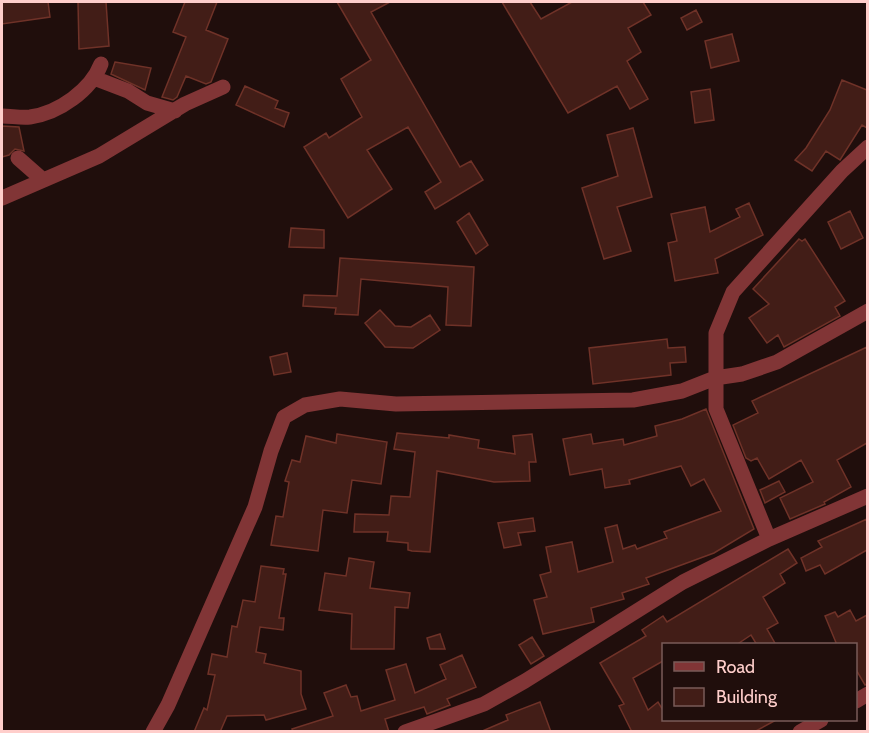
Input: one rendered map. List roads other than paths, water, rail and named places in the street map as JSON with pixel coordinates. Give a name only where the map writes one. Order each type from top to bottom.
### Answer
[{"type":"street","points":[[2,116],[31,117],[49,110],[84,90],[94,78],[101,64]]},
{"type":"street","points":[[94,78],[128,91],[147,103],[175,111]]},
{"type":"street","points":[[2,198],[99,156],[175,111],[223,87]]},
{"type":"street","points":[[769,539],[716,409],[716,333],[734,292],[842,171],[867,147]]},
{"type":"street","points":[[18,158],[44,180]]},
{"type":"street","points":[[153,732],[168,705],[255,507],[271,451],[284,417],[305,405],[339,399],[396,404],[633,400],[682,391],[715,378],[742,374],[777,362],[867,311]]},
{"type":"street","points":[[405,732],[484,704],[525,681],[682,582],[769,539],[867,496]]},
{"type":"street","points":[[800,732],[819,721]]}]
